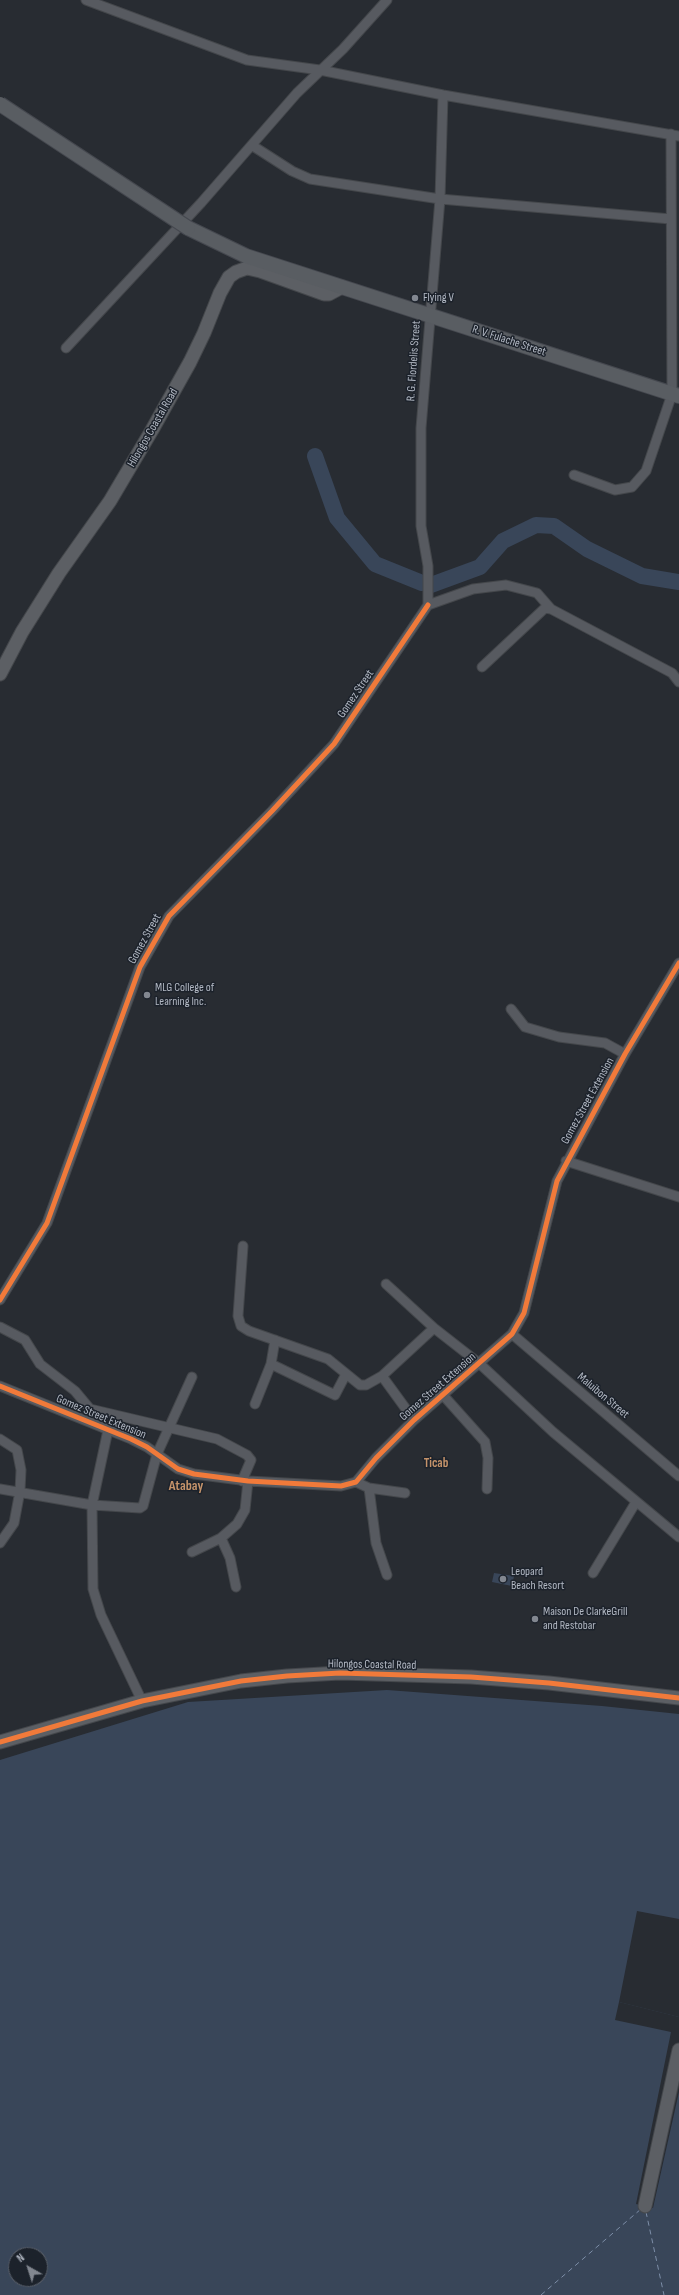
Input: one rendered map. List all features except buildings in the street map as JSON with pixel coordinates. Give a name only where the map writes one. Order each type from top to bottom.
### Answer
[{"type":"main road","name":"R. V. Fulache Street","points":[[0,104],[188,228],[246,256],[675,395]]},
{"type":"street","points":[[86,0],[247,60],[320,70],[443,95],[675,135],[671,219],[675,395],[646,471],[632,487],[615,490],[574,475]]},
{"type":"street","points":[[66,348],[253,146],[320,70],[343,49],[387,0]]},
{"type":"street","name":"R. G. Flordelis Street","points":[[428,605],[428,566],[421,526],[421,428],[440,199],[443,95]]},
{"type":"street","points":[[253,146],[292,171],[310,179],[440,199],[671,219]]},
{"type":"street","name":"Hilongos Coastal Road","points":[[0,674],[27,625],[59,573],[110,501],[152,430],[196,351],[220,293],[229,277],[236,272],[247,268],[260,271],[324,294],[329,294],[340,286]]},
{"type":"street","points":[[428,605],[473,589],[506,585],[536,593],[551,609],[672,673],[679,682]]},
{"type":"street","name":"Gomez Street","points":[[0,1300],[47,1223],[140,967],[169,916],[272,811],[334,744],[428,605]]},
{"type":"street","points":[[482,667],[514,638],[540,610],[544,608],[551,609]]},
{"type":"street","name":"Gomez Street Extension","points":[[0,1386],[147,1447],[178,1469],[194,1474],[245,1481],[341,1486],[356,1482],[376,1458],[414,1420],[480,1364],[512,1334],[524,1313],[557,1181],[566,1161],[625,1054],[679,963]]},
{"type":"street","points":[[511,1009],[525,1027],[559,1037],[605,1043],[625,1054]]},
{"type":"street","points":[[566,1161],[679,1197]]},
{"type":"street","points":[[242,1246],[238,1316],[240,1326],[249,1332],[328,1358],[360,1385],[366,1385],[382,1376],[434,1328]]},
{"type":"street","points":[[386,1284],[434,1328],[480,1364],[553,1432],[679,1537]]},
{"type":"street","points":[[0,1327],[25,1340],[40,1364],[75,1391],[90,1409],[217,1439],[247,1455],[251,1460],[245,1481],[245,1510],[237,1524],[221,1538],[192,1552]]},
{"type":"street","name":"Maluibon Street","points":[[512,1334],[679,1476]]},
{"type":"street","points":[[255,1404],[271,1364],[275,1340]]},
{"type":"street","points":[[271,1364],[335,1396],[346,1374]]},
{"type":"street","points":[[382,1376],[414,1420]]},
{"type":"street","points":[[0,1489],[20,1491],[92,1505],[140,1508],[143,1506],[157,1454],[167,1428],[192,1378]]},
{"type":"street","points":[[443,1394],[485,1442],[488,1458],[487,1489]]},
{"type":"street","points":[[108,1430],[92,1505],[93,1589],[101,1615],[142,1701]]},
{"type":"street","points":[[0,1440],[17,1450],[21,1470],[20,1491],[14,1523],[0,1543]]},
{"type":"street","points":[[356,1482],[369,1488],[405,1493]]},
{"type":"street","points":[[369,1488],[376,1544],[387,1575]]},
{"type":"street","points":[[593,1573],[636,1502]]},
{"type":"street","points":[[221,1538],[230,1558],[236,1587]]},
{"type":"street","name":"Hilongos Coastal Road","points":[[0,1742],[142,1701],[241,1681],[340,1673],[471,1676],[549,1683],[679,1698]]},
{"type":"street","points":[[645,2206],[679,2050]]},
{"type":"water","name":"Leopard Beach Resort","points":[[494,1573],[514,1576],[512,1586],[492,1582]]},
{"type":"water","points":[[387,1690],[602,1706],[679,1714],[679,1919],[637,1911],[619,2002],[679,2017],[679,2295],[0,2295],[0,1760],[188,1702]]},
{"type":"pier","points":[[619,2002],[679,2017],[679,2092],[653,2208],[636,2204],[671,2032],[615,2020]]},
{"type":"waterway","points":[[315,456],[337,518],[375,564],[422,583]]},
{"type":"waterway","points":[[431,585],[480,567],[503,541],[536,525],[554,526],[587,549],[642,576],[679,582]]},
{"type":"ferry route","points":[[541,2295],[641,2209]]},
{"type":"ferry route","points":[[646,2212],[664,2295]]},
{"type":"cycle path","points":[[0,1300],[47,1223],[140,967],[169,916],[272,811],[334,744],[428,605]]},
{"type":"cycle path","points":[[0,1386],[131,1439],[147,1447],[178,1469],[194,1474],[248,1481],[341,1486],[356,1482],[376,1458],[414,1420],[512,1334],[524,1313],[557,1181],[625,1054],[679,963]]},
{"type":"cycle path","points":[[0,1742],[142,1701],[241,1681],[287,1676],[340,1673],[471,1677],[549,1683],[679,1698]]},
{"type":"place","name":"Flying V","points":[[415,298]]},
{"type":"place","name":"MLG College of Learning Inc.","points":[[147,995]]},
{"type":"place","name":"Leopard Beach Resort","points":[[503,1579]]},
{"type":"place","name":"Maison De ClarkeGrill and Restobar","points":[[535,1619]]},
{"type":"district","name":"Ticab","points":[[436,1464]]},
{"type":"district","name":"Atabay","points":[[186,1486]]}]
